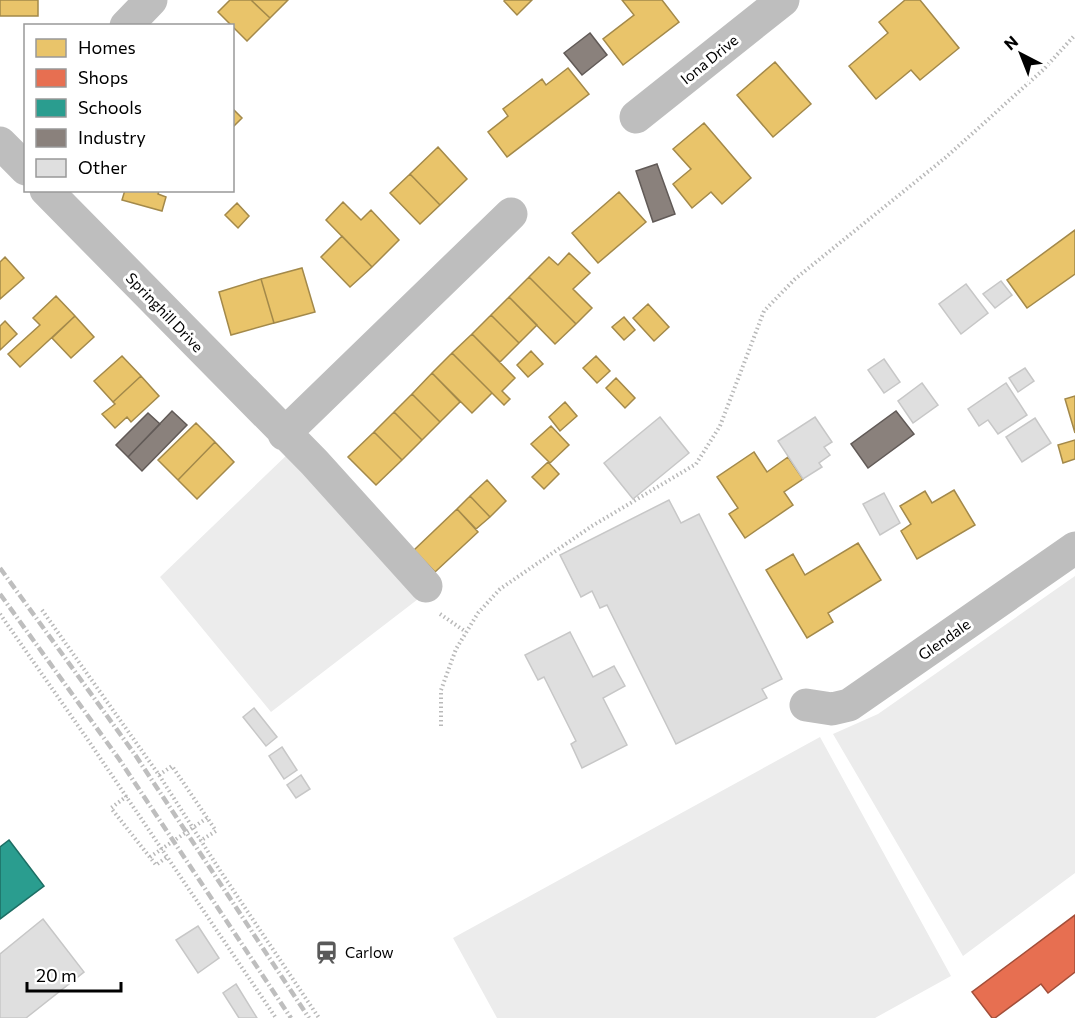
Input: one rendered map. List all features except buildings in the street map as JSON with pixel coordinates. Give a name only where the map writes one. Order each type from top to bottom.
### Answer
[{"type":"street","points":[[128,24],[151,0]]},
{"type":"street","name":"Iona Drive","points":[[636,117],[783,0]]},
{"type":"street","name":"Springhill Drive","points":[[48,192],[331,481],[426,586]]},
{"type":"street","points":[[284,434],[511,214]]},
{"type":"street","name":"Glendale","points":[[806,705],[831,709],[849,705],[1075,548]]},
{"type":"path","points":[[441,726],[441,690],[456,649],[478,613],[500,589],[592,526],[696,464],[720,426],[764,311],[795,279],[945,158],[1043,70],[1075,35]]},
{"type":"path","points":[[42,610],[159,775],[200,841],[319,1018]]},
{"type":"path","points":[[0,614],[127,796],[276,1018]]},
{"type":"path","points":[[159,775],[171,766],[216,831],[200,841]]},
{"type":"path","points":[[127,796],[111,808],[156,865],[168,857]]},
{"type":"path","points":[[150,857],[207,818]]},
{"type":"shaded area","points":[[291,451],[422,596],[271,712],[160,577]]},
{"type":"shaded area","points":[[1075,576],[1075,873],[963,956],[833,734],[878,714]]},
{"type":"shaded area","points":[[820,737],[951,976],[875,1018],[497,1018],[453,938]]},
{"type":"railway","points":[[0,568],[136,756],[309,1018]]},
{"type":"railway","points":[[0,594],[119,759],[291,1018]]},
{"type":"place","name":"Carlow","points":[[327,952]]}]
